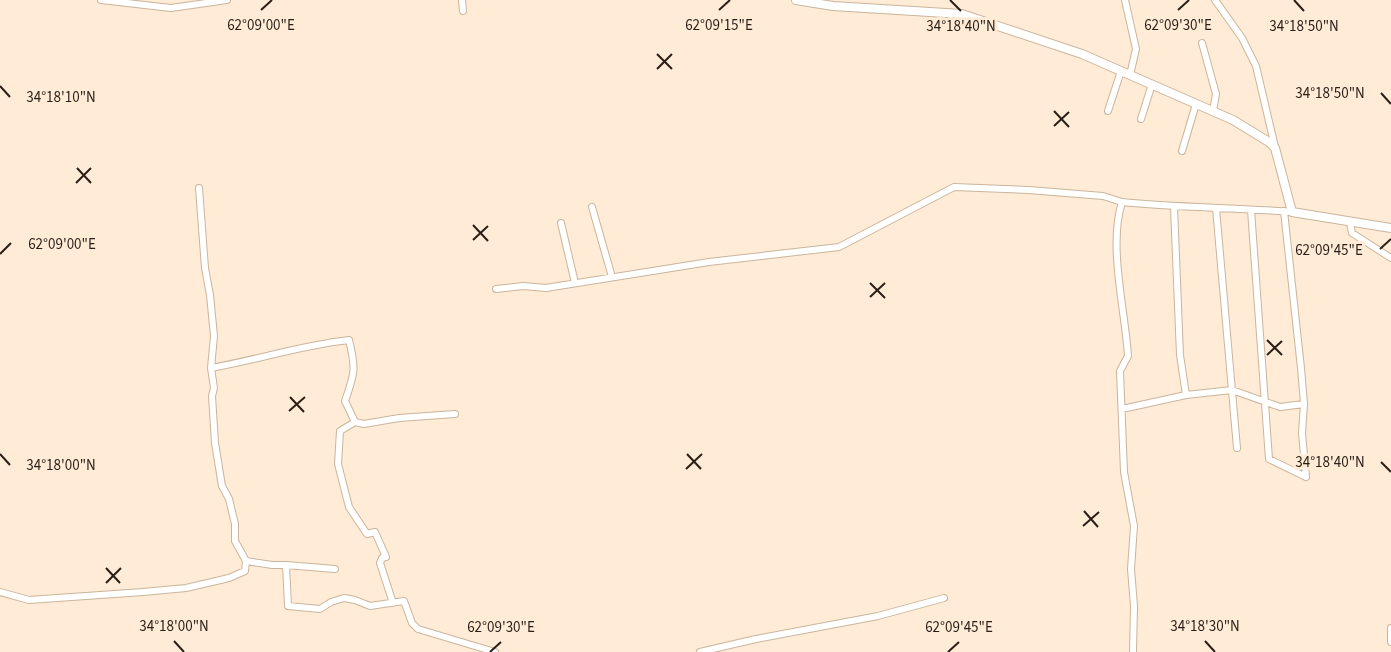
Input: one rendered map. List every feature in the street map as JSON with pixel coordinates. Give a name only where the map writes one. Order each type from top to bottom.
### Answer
[{"type":"street","points":[[101,0],[171,8],[227,0]]},
{"type":"street","points":[[462,0],[463,11]]},
{"type":"street","points":[[796,0],[833,6],[962,14],[1082,54],[1233,120],[1275,148]]},
{"type":"street","points":[[1125,0],[1137,49],[1130,75]]},
{"type":"street","points":[[1215,0],[1242,38],[1256,66],[1288,212],[1304,404],[1302,433],[1306,477],[1269,459],[1251,210]]},
{"type":"street","points":[[1202,43],[1216,94],[1213,111]]},
{"type":"street","points":[[1108,111],[1121,71]]},
{"type":"street","points":[[1141,118],[1152,84]]},
{"type":"street","points":[[1182,151],[1196,104]]},
{"type":"street","points":[[0,592],[29,600],[186,588],[245,572],[246,561],[235,541],[235,524],[229,499],[222,486],[213,420],[214,388],[211,368],[214,336],[205,268],[199,188]]},
{"type":"street","points":[[495,289],[523,286],[546,288],[709,262],[839,247],[954,188],[1029,190],[1103,196],[1122,202],[1174,207],[1288,212],[1391,228]]},
{"type":"street","points":[[1122,202],[1118,213],[1116,245],[1128,356],[1120,371],[1124,472],[1134,526],[1131,569],[1134,606],[1133,652]]},
{"type":"street","points":[[592,207],[612,277]]},
{"type":"street","points":[[1174,207],[1180,355],[1186,395]]},
{"type":"street","points":[[1216,208],[1237,448]]},
{"type":"street","points":[[1350,222],[1352,233],[1391,258]]},
{"type":"street","points":[[561,223],[575,283]]},
{"type":"street","points":[[211,368],[250,361],[317,343],[349,340],[355,364],[354,378],[345,400],[355,422]]},
{"type":"street","points":[[1122,409],[1186,395],[1232,390],[1280,407],[1304,404]]},
{"type":"street","points":[[393,603],[380,563],[386,556],[375,532],[368,534],[349,507],[339,464],[340,431],[355,422],[364,424],[399,418],[455,414]]},
{"type":"street","points":[[246,561],[334,569]]},
{"type":"street","points":[[286,565],[288,606],[320,609],[344,598],[370,606],[405,601],[412,623],[418,629],[495,652]]},
{"type":"street","points":[[700,652],[878,616],[944,598]]},
{"type":"street","points":[[1391,628],[1391,642]]}]
